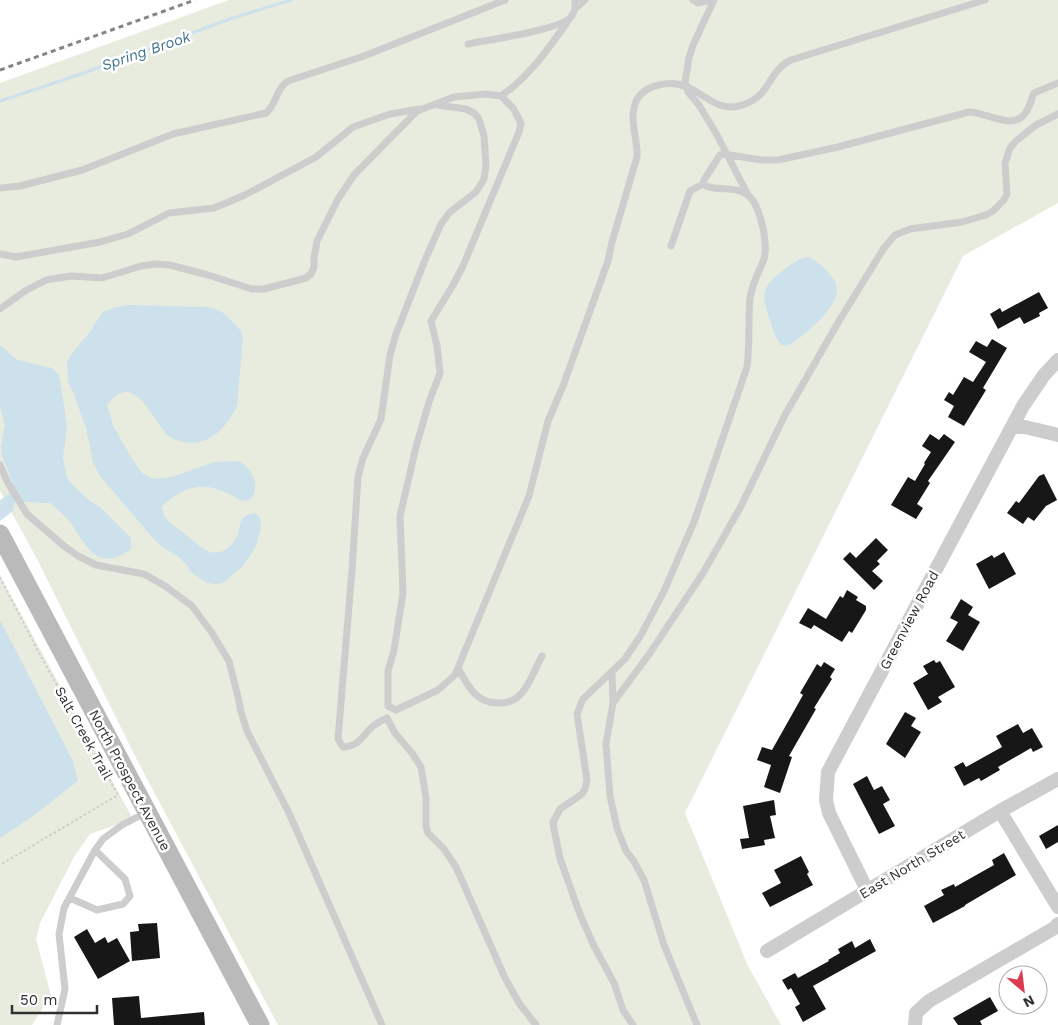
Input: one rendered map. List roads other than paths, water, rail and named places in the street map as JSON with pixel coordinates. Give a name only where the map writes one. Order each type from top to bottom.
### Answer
[{"type":"main road","name":"North Prospect Avenue","points":[[0,534],[260,1025]]},
{"type":"street","name":"Greenview Road","points":[[868,890],[829,813],[826,800],[828,772],[1022,406],[1058,360]]},
{"type":"street","points":[[1012,427],[1026,427],[1058,435]]},
{"type":"street","name":"East North Street","points":[[767,950],[1058,779]]},
{"type":"street","points":[[1000,812],[1058,907]]},
{"type":"street","points":[[916,1025],[916,1013],[929,1001],[1056,927],[1058,924]]},
{"type":"lane","points":[[0,188],[20,186],[82,170],[173,134],[266,112],[271,108],[281,86],[288,81],[364,56],[505,0]]},
{"type":"lane","points":[[575,0],[576,8]]},
{"type":"lane","points":[[501,96],[512,89],[533,67],[576,8],[584,0]]},
{"type":"lane","points":[[693,0],[698,3],[710,0]]},
{"type":"lane","points":[[633,1025],[623,1010],[614,983],[593,944],[579,912],[560,858],[553,822],[560,809],[582,794],[587,780],[577,714],[578,709],[583,700],[624,659],[654,612],[679,560],[694,522],[744,378],[750,343],[750,296],[764,258],[765,248],[760,215],[717,135],[699,105],[688,92],[686,82],[689,58],[693,45],[714,0]]},
{"type":"lane","points":[[391,709],[403,708],[438,690],[454,675],[530,490],[548,421],[563,386],[603,275],[637,157],[638,147],[633,127],[636,100],[648,88],[676,84],[687,87],[720,106],[729,108],[747,104],[762,94],[779,67],[791,60],[984,0]]},
{"type":"lane","points":[[468,44],[536,31],[566,22],[570,18]]},
{"type":"lane","points":[[671,246],[690,191],[703,184],[720,155],[726,154],[761,160],[778,160],[838,147],[969,112],[982,113],[1006,121],[1013,120],[1026,112],[1034,93],[1058,83]]},
{"type":"lane","points":[[0,309],[25,291],[46,280],[71,276],[102,278],[135,267],[156,264],[170,265],[252,289],[306,278],[311,274],[314,267],[317,241],[338,199],[354,175],[417,111],[454,97],[486,94],[501,96],[513,108],[521,123],[519,132],[463,266],[431,321],[437,346],[440,373],[429,402],[416,447],[400,516],[403,593],[394,650],[388,671],[388,706],[391,709]]},
{"type":"lane","points":[[0,254],[16,257],[100,242],[128,234],[169,213],[214,208],[245,195],[310,161],[353,127],[390,114],[438,105],[466,108],[474,113],[483,127],[486,166],[484,179],[476,192],[450,212],[441,224],[396,334],[390,355],[381,419],[363,458],[358,477],[338,739],[343,747],[356,744],[371,728],[387,718],[391,709]]},
{"type":"lane","points":[[613,703],[650,653],[703,573],[740,508],[785,416],[839,321],[884,248],[895,235],[910,229],[962,222],[993,211],[1004,200],[1006,194],[1005,163],[1010,148],[1036,125],[1058,114]]},
{"type":"lane","points":[[703,184],[744,192],[750,197]]},
{"type":"lane","points":[[0,465],[8,483],[27,514],[78,556],[106,568],[144,574],[165,586],[192,606],[212,633],[229,661],[239,700],[240,712],[247,732],[289,814],[382,1025]]},
{"type":"lane","points":[[458,668],[468,687],[481,700],[487,703],[502,703],[510,701],[521,694],[542,656]]},
{"type":"lane","points":[[612,673],[613,703],[606,744],[610,796],[617,828],[626,851],[644,880],[664,945],[696,1025]]},
{"type":"lane","points":[[387,718],[395,733],[421,767],[426,798],[426,826],[428,833],[444,849],[456,867],[505,978],[536,1025]]},
{"type":"lane","points":[[57,1025],[65,989],[59,934],[64,908],[95,850],[112,831],[147,812]]},
{"type":"lane","points":[[70,898],[97,910],[123,904],[130,896],[125,879],[95,850]]},
{"type":"water","points":[[806,257],[816,261],[828,272],[836,284],[837,293],[835,300],[824,315],[809,330],[787,346],[781,345],[774,333],[765,305],[764,294],[774,278],[795,262]]},
{"type":"water","points":[[128,305],[208,307],[221,311],[241,331],[243,338],[237,406],[222,428],[209,438],[193,443],[171,438],[134,394],[126,392],[117,395],[107,405],[113,425],[130,456],[142,473],[153,479],[172,477],[214,462],[240,461],[253,476],[255,490],[249,500],[240,500],[213,488],[196,487],[179,493],[162,506],[163,514],[170,523],[200,546],[214,552],[224,551],[228,548],[235,540],[242,519],[247,515],[256,513],[261,520],[261,528],[255,548],[243,566],[223,583],[207,583],[192,573],[177,556],[161,546],[100,476],[93,462],[86,428],[68,382],[67,362],[103,312]]},
{"type":"water","points":[[0,345],[17,360],[52,368],[59,375],[67,425],[63,458],[66,474],[70,482],[80,492],[100,507],[131,538],[131,549],[110,559],[94,554],[82,541],[70,522],[50,503],[14,503],[13,511],[0,521],[0,504],[8,498],[12,481],[2,456],[1,446],[5,424],[0,408]]},
{"type":"water","points":[[0,620],[72,759],[78,781],[33,816],[0,838]]},
{"type":"waterway","name":"Spring Brook","points":[[0,101],[81,74],[230,19],[291,0]]},
{"type":"waterway","points":[[0,502],[10,495]]},
{"type":"railway","points":[[0,70],[195,0]]}]
